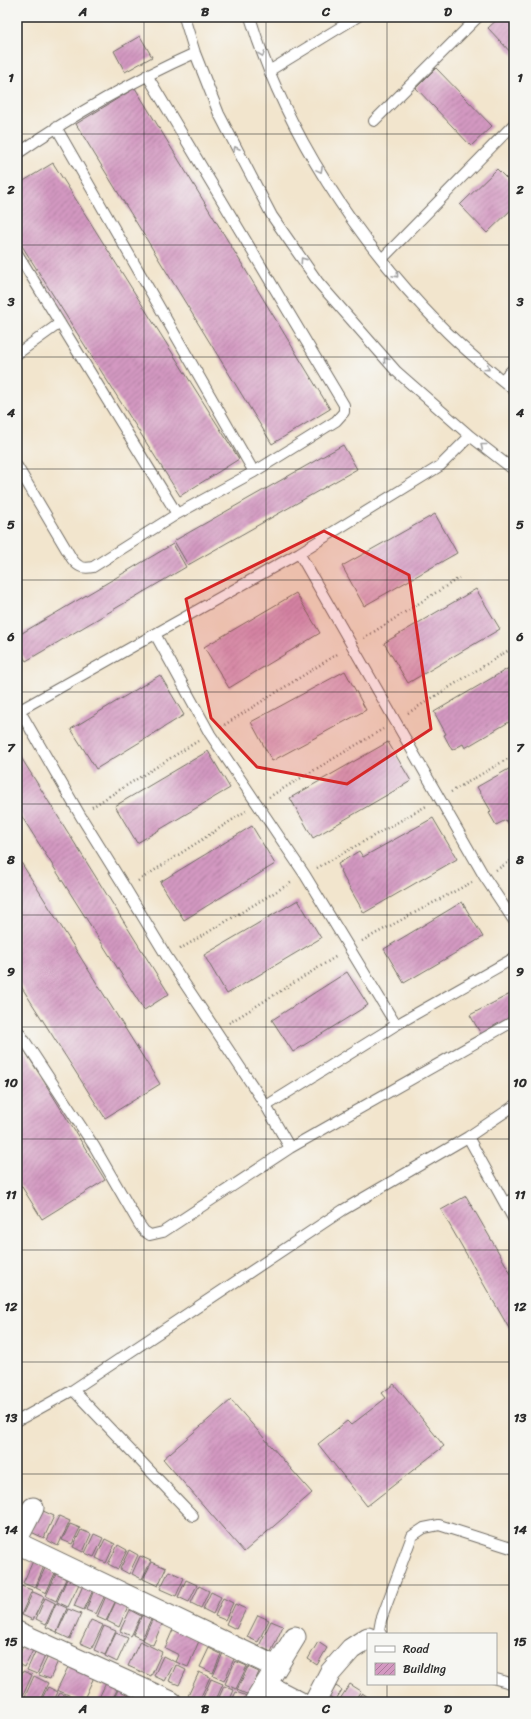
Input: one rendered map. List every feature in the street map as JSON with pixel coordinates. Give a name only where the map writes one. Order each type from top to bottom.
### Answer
[{"type":"street","points":[[17,1539],[33,1508]]},
{"type":"street","points":[[17,1543],[266,1685],[299,1702]]},
{"type":"street","points":[[17,1632],[171,1702]]},
{"type":"street","points":[[266,1685],[295,1637]]},
{"type":"street","points":[[315,1702],[330,1674],[351,1649],[367,1639]]},
{"type":"lane","points":[[184,17],[195,52],[219,114],[272,216],[318,282],[396,371],[470,436],[514,470]]},
{"type":"lane","points":[[250,17],[269,71],[326,183],[368,244],[441,327],[514,390]]},
{"type":"lane","points":[[269,71],[357,17]]},
{"type":"lane","points":[[374,121],[478,17]]},
{"type":"lane","points":[[17,154],[56,127],[147,75],[195,52]]},
{"type":"lane","points":[[17,466],[72,559],[77,566],[86,569],[93,567],[176,514],[254,472],[336,421],[344,412],[344,405],[147,75]]},
{"type":"lane","points":[[382,259],[514,124]]},
{"type":"lane","points":[[56,127],[254,472]]},
{"type":"lane","points":[[17,253],[176,514]]},
{"type":"lane","points":[[17,354],[60,323]]},
{"type":"lane","points":[[502,380],[514,368]]},
{"type":"lane","points":[[290,1148],[266,1106],[167,957],[80,815],[18,708],[155,634],[299,553],[440,466],[470,436]]},
{"type":"lane","points":[[299,553],[484,876],[514,921]]},
{"type":"lane","points":[[155,634],[210,734],[306,875],[396,1025]]},
{"type":"lane","points":[[266,1106],[396,1025],[514,958]]},
{"type":"lane","points":[[17,1029],[94,1146],[139,1224],[144,1231],[150,1235],[163,1232],[290,1148],[514,1021]]},
{"type":"lane","points":[[17,1421],[73,1390],[343,1210],[468,1137],[514,1106]]},
{"type":"lane","points":[[468,1137],[514,1220]]},
{"type":"lane","points":[[505,1203],[514,1198]]},
{"type":"lane","points":[[73,1390],[193,1516]]},
{"type":"lane","points":[[375,1633],[412,1536],[424,1528],[439,1525],[514,1549]]},
{"type":"lane","points":[[497,1679],[514,1684]]},
{"type":"path","points":[[80,815],[459,578]]},
{"type":"path","points":[[126,889],[258,803],[395,721],[514,647]]},
{"type":"path","points":[[167,957],[514,755]]},
{"type":"highlighted area","points":[[324,531],[409,575],[431,729],[347,784],[257,767],[211,718],[186,599]]},
{"type":"building","points":[[500,17],[514,17],[514,56],[488,28]]},
{"type":"building","points":[[140,36],[152,57],[125,72],[114,51]]},
{"type":"building","points":[[436,68],[492,126],[471,146],[416,88]]},
{"type":"building","points":[[135,88],[330,409],[272,444],[76,124]]},
{"type":"building","points":[[53,163],[239,459],[180,496],[17,238],[17,185]]},
{"type":"building","points":[[497,169],[514,186],[514,207],[487,233],[460,205]]},
{"type":"building","points":[[343,445],[357,469],[188,565],[174,541]]},
{"type":"building","points":[[435,514],[457,553],[364,606],[342,566]]},
{"type":"building","points":[[173,544],[186,567],[26,661],[17,647],[17,636]]},
{"type":"building","points":[[476,589],[500,629],[408,683],[384,643]]},
{"type":"building","points":[[296,593],[320,633],[229,688],[204,647]]},
{"type":"building","points":[[514,665],[514,719],[465,748],[463,744],[452,750],[444,735],[446,734],[434,712]]},
{"type":"building","points":[[345,671],[366,710],[272,761],[251,722]]},
{"type":"building","points":[[160,675],[184,715],[96,769],[71,729]]},
{"type":"building","points":[[388,742],[411,781],[313,838],[290,798]]},
{"type":"building","points":[[17,751],[169,994],[144,1010],[17,809]]},
{"type":"building","points":[[208,751],[230,788],[137,843],[115,806]]},
{"type":"building","points":[[514,766],[514,821],[509,824],[506,820],[496,825],[489,813],[491,811],[477,787]]},
{"type":"building","points":[[433,818],[457,859],[364,913],[340,871],[341,870],[338,864],[359,851],[363,857]]},
{"type":"building","points":[[252,826],[275,864],[184,920],[160,882]]},
{"type":"building","points":[[17,856],[160,1084],[105,1118],[17,980]]},
{"type":"building","points":[[298,900],[321,938],[227,994],[204,955]]},
{"type":"building","points":[[462,902],[483,937],[404,983],[384,949]]},
{"type":"building","points":[[347,972],[368,1005],[293,1052],[272,1020]]},
{"type":"building","points":[[514,992],[514,1018],[482,1036],[470,1015]]},
{"type":"building","points":[[17,1038],[105,1180],[42,1219],[17,1179]]},
{"type":"building","points":[[466,1196],[514,1279],[514,1337],[441,1210]]},
{"type":"building","points":[[394,1384],[444,1446],[367,1506],[318,1444],[347,1421],[351,1425],[386,1398],[382,1393]]},
{"type":"building","points":[[231,1400],[312,1493],[244,1552],[163,1459]]},
{"type":"building","points":[[41,1510],[54,1516],[44,1538],[31,1532]]},
{"type":"building","points":[[59,1516],[70,1521],[58,1546],[47,1540]]},
{"type":"building","points":[[70,1524],[80,1528],[72,1544],[62,1540]]},
{"type":"building","points":[[81,1530],[91,1534],[83,1552],[73,1547]]},
{"type":"building","points":[[94,1534],[103,1538],[94,1557],[85,1553]]},
{"type":"building","points":[[105,1539],[115,1544],[106,1563],[96,1558]]},
{"type":"building","points":[[118,1545],[127,1550],[118,1569],[108,1564]]},
{"type":"building","points":[[129,1550],[138,1555],[129,1574],[120,1569]]},
{"type":"building","points":[[140,1556],[151,1561],[142,1579],[132,1574]]},
{"type":"building","points":[[33,1561],[44,1566],[35,1588],[23,1583]]},
{"type":"building","points":[[152,1562],[166,1568],[158,1586],[143,1579]]},
{"type":"building","points":[[45,1568],[55,1573],[46,1593],[36,1588]]},
{"type":"building","points":[[169,1571],[184,1578],[176,1596],[160,1589]]},
{"type":"building","points":[[56,1574],[66,1579],[56,1601],[46,1596]]},
{"type":"building","points":[[67,1579],[79,1584],[68,1607],[57,1602]]},
{"type":"building","points":[[186,1580],[197,1585],[189,1602],[178,1597]]},
{"type":"building","points":[[84,1583],[94,1588],[84,1610],[74,1606]]},
{"type":"building","points":[[21,1586],[32,1590],[21,1615],[17,1613],[17,1594]]},
{"type":"building","points":[[199,1586],[209,1591],[201,1608],[191,1603]]},
{"type":"building","points":[[94,1590],[105,1595],[96,1614],[86,1610]]},
{"type":"building","points":[[33,1592],[44,1597],[33,1620],[22,1615]]},
{"type":"building","points":[[211,1592],[221,1597],[213,1614],[203,1609]]},
{"type":"building","points":[[106,1596],[116,1600],[106,1621],[97,1617]]},
{"type":"building","points":[[45,1598],[55,1603],[46,1624],[36,1619]]},
{"type":"building","points":[[223,1598],[233,1603],[225,1620],[215,1616]]},
{"type":"building","points":[[116,1601],[128,1606],[119,1627],[107,1621]]},
{"type":"building","points":[[56,1603],[67,1608],[57,1632],[46,1627]]},
{"type":"building","points":[[235,1604],[246,1609],[236,1629],[226,1624]]},
{"type":"building","points":[[68,1609],[81,1614],[70,1639],[57,1633]]},
{"type":"building","points":[[130,1610],[141,1616],[131,1636],[120,1631]]},
{"type":"building","points":[[142,1615],[151,1619],[142,1639],[133,1635]]},
{"type":"building","points":[[258,1615],[269,1620],[258,1642],[247,1637]]},
{"type":"building","points":[[91,1620],[103,1625],[92,1648],[80,1643]]},
{"type":"building","points":[[152,1620],[162,1624],[153,1645],[143,1640]]},
{"type":"building","points":[[271,1621],[283,1626],[271,1652],[259,1646]]},
{"type":"building","points":[[104,1626],[116,1631],[105,1655],[94,1650]]},
{"type":"building","points":[[174,1627],[199,1641],[188,1667],[176,1662],[179,1655],[165,1648]]},
{"type":"building","points":[[116,1633],[128,1638],[117,1662],[105,1656]]},
{"type":"building","points":[[140,1641],[162,1652],[151,1676],[128,1666]]},
{"type":"building","points":[[318,1642],[327,1648],[317,1665],[308,1659]]},
{"type":"building","points":[[24,1644],[34,1648],[25,1667],[17,1663],[17,1659]]},
{"type":"building","points":[[209,1648],[221,1654],[213,1673],[200,1667]]},
{"type":"building","points":[[36,1650],[46,1654],[37,1674],[27,1670]]},
{"type":"building","points":[[223,1653],[234,1659],[224,1681],[213,1676]]},
{"type":"building","points":[[48,1656],[58,1661],[50,1679],[39,1675]]},
{"type":"building","points":[[163,1656],[175,1662],[165,1681],[154,1676]]},
{"type":"building","points":[[235,1661],[247,1666],[236,1689],[225,1684]]},
{"type":"building","points":[[70,1663],[82,1669],[80,1673],[83,1669],[95,1675],[83,1701],[57,1690]]},
{"type":"building","points":[[176,1665],[186,1670],[179,1685],[169,1681]]},
{"type":"building","points":[[248,1667],[259,1672],[249,1695],[237,1690]]},
{"type":"building","points":[[23,1671],[32,1675],[21,1700],[17,1699],[17,1684]]},
{"type":"building","points":[[199,1672],[210,1677],[199,1701],[188,1696]]},
{"type":"building","points":[[34,1676],[48,1683],[39,1702],[24,1702],[23,1701]]},
{"type":"building","points":[[211,1679],[223,1684],[215,1702],[201,1702]]},
{"type":"building","points":[[106,1683],[118,1688],[111,1702],[97,1702]]},
{"type":"building","points":[[350,1684],[361,1691],[353,1702],[338,1702]]},
{"type":"building","points":[[224,1686],[234,1690],[229,1702],[217,1702]]},
{"type":"building","points":[[336,1686],[342,1690],[335,1701],[329,1697]]},
{"type":"building","points":[[48,1687],[58,1692],[53,1702],[40,1702]]},
{"type":"building","points":[[119,1688],[130,1693],[125,1702],[112,1702]]},
{"type":"building","points":[[236,1692],[247,1696],[244,1702],[231,1702]]},
{"type":"building","points":[[60,1693],[69,1697],[67,1702],[55,1702]]},
{"type":"building","points":[[362,1693],[371,1699],[369,1702],[355,1702]]},
{"type":"building","points":[[130,1694],[140,1699],[139,1702],[126,1702]]}]
